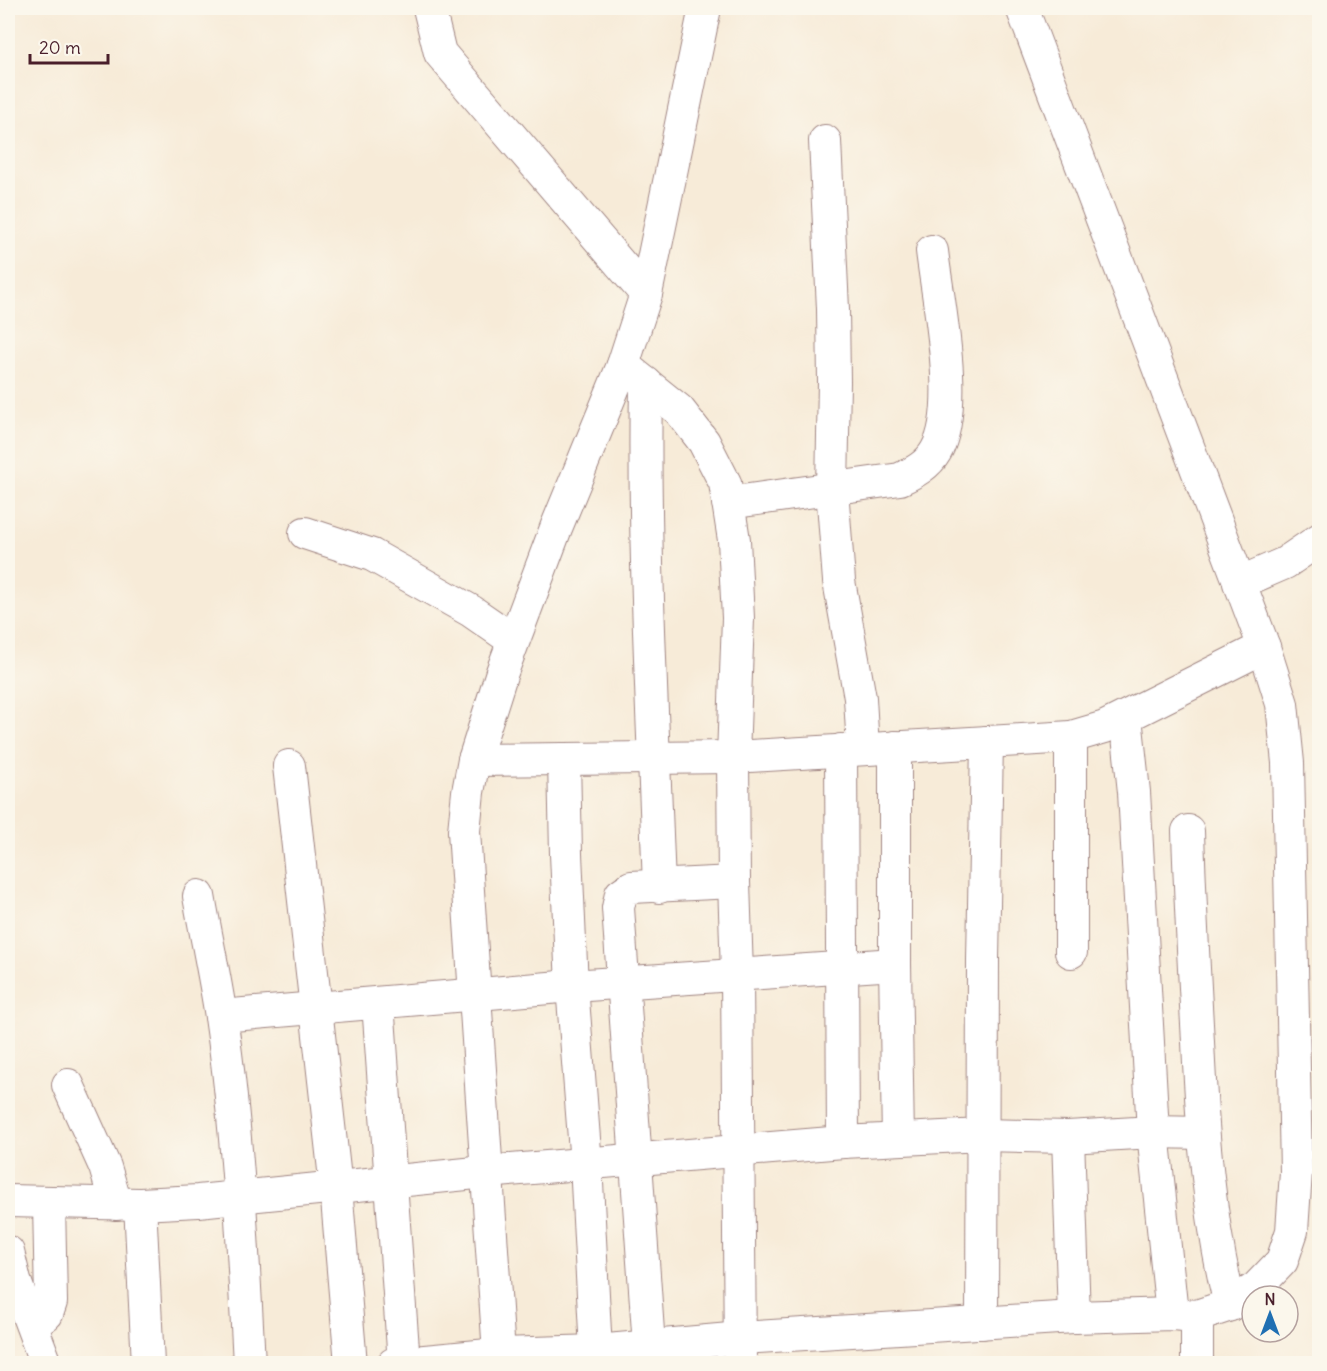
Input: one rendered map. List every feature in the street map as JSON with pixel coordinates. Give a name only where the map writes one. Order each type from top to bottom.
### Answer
[{"type":"street","points":[[429,8],[440,53],[646,294]]},
{"type":"street","points":[[659,887],[646,574],[634,374],[646,294],[705,8]]},
{"type":"street","points":[[378,1003],[391,1182],[398,1363],[499,1354],[596,1351],[649,1346],[741,1351],[982,1323],[1074,1317],[1185,1315],[1230,1305],[1257,1287],[1282,1261],[1292,1231],[1306,1211],[1296,1172],[1288,763],[1282,704],[1264,647],[1022,8]]},
{"type":"street","points":[[825,141],[833,319],[832,489],[839,581],[861,698],[852,750],[843,967],[843,1142]]},
{"type":"street","points":[[728,503],[900,479],[922,468],[936,451],[946,422],[948,381],[932,251]]},
{"type":"street","points":[[634,374],[680,410],[704,442],[725,483],[734,540],[738,618],[733,757],[741,1351]]},
{"type":"street","points":[[499,1354],[464,831],[468,792],[474,760],[513,640],[556,528],[634,374]]},
{"type":"street","points":[[304,533],[372,555],[471,611],[513,640]]},
{"type":"street","points":[[1239,583],[1285,563],[1320,539]]},
{"type":"street","points":[[474,760],[733,757],[1071,737],[1105,727],[1264,647]]},
{"type":"street","points":[[1126,717],[1134,792],[1153,1132],[1185,1315],[1197,1364]]},
{"type":"street","points":[[1071,737],[1071,952]]},
{"type":"street","points":[[982,1323],[983,972],[987,742]]},
{"type":"street","points":[[895,747],[898,1139]]},
{"type":"street","points":[[564,759],[572,986],[586,1164],[596,1351]]},
{"type":"street","points":[[289,765],[336,1188],[351,1364]]},
{"type":"street","points":[[1188,831],[1193,969],[1203,1133],[1214,1227],[1230,1305]]},
{"type":"street","points":[[649,1346],[618,908],[621,894],[631,887],[734,882]]},
{"type":"street","points":[[199,896],[221,1016],[241,1197],[249,1364]]},
{"type":"street","points":[[221,1016],[572,986],[895,964]]},
{"type":"street","points":[[68,1085],[105,1167],[128,1204],[148,1364]]},
{"type":"street","points":[[8,1201],[128,1204],[241,1197],[486,1172],[843,1142],[982,1135],[1068,1137],[1153,1132],[1203,1133]]},
{"type":"street","points":[[1068,1137],[1074,1317]]},
{"type":"street","points":[[32,1325],[47,1314],[51,1302],[49,1203]]},
{"type":"street","points":[[8,1252],[15,1281],[46,1364]]}]
